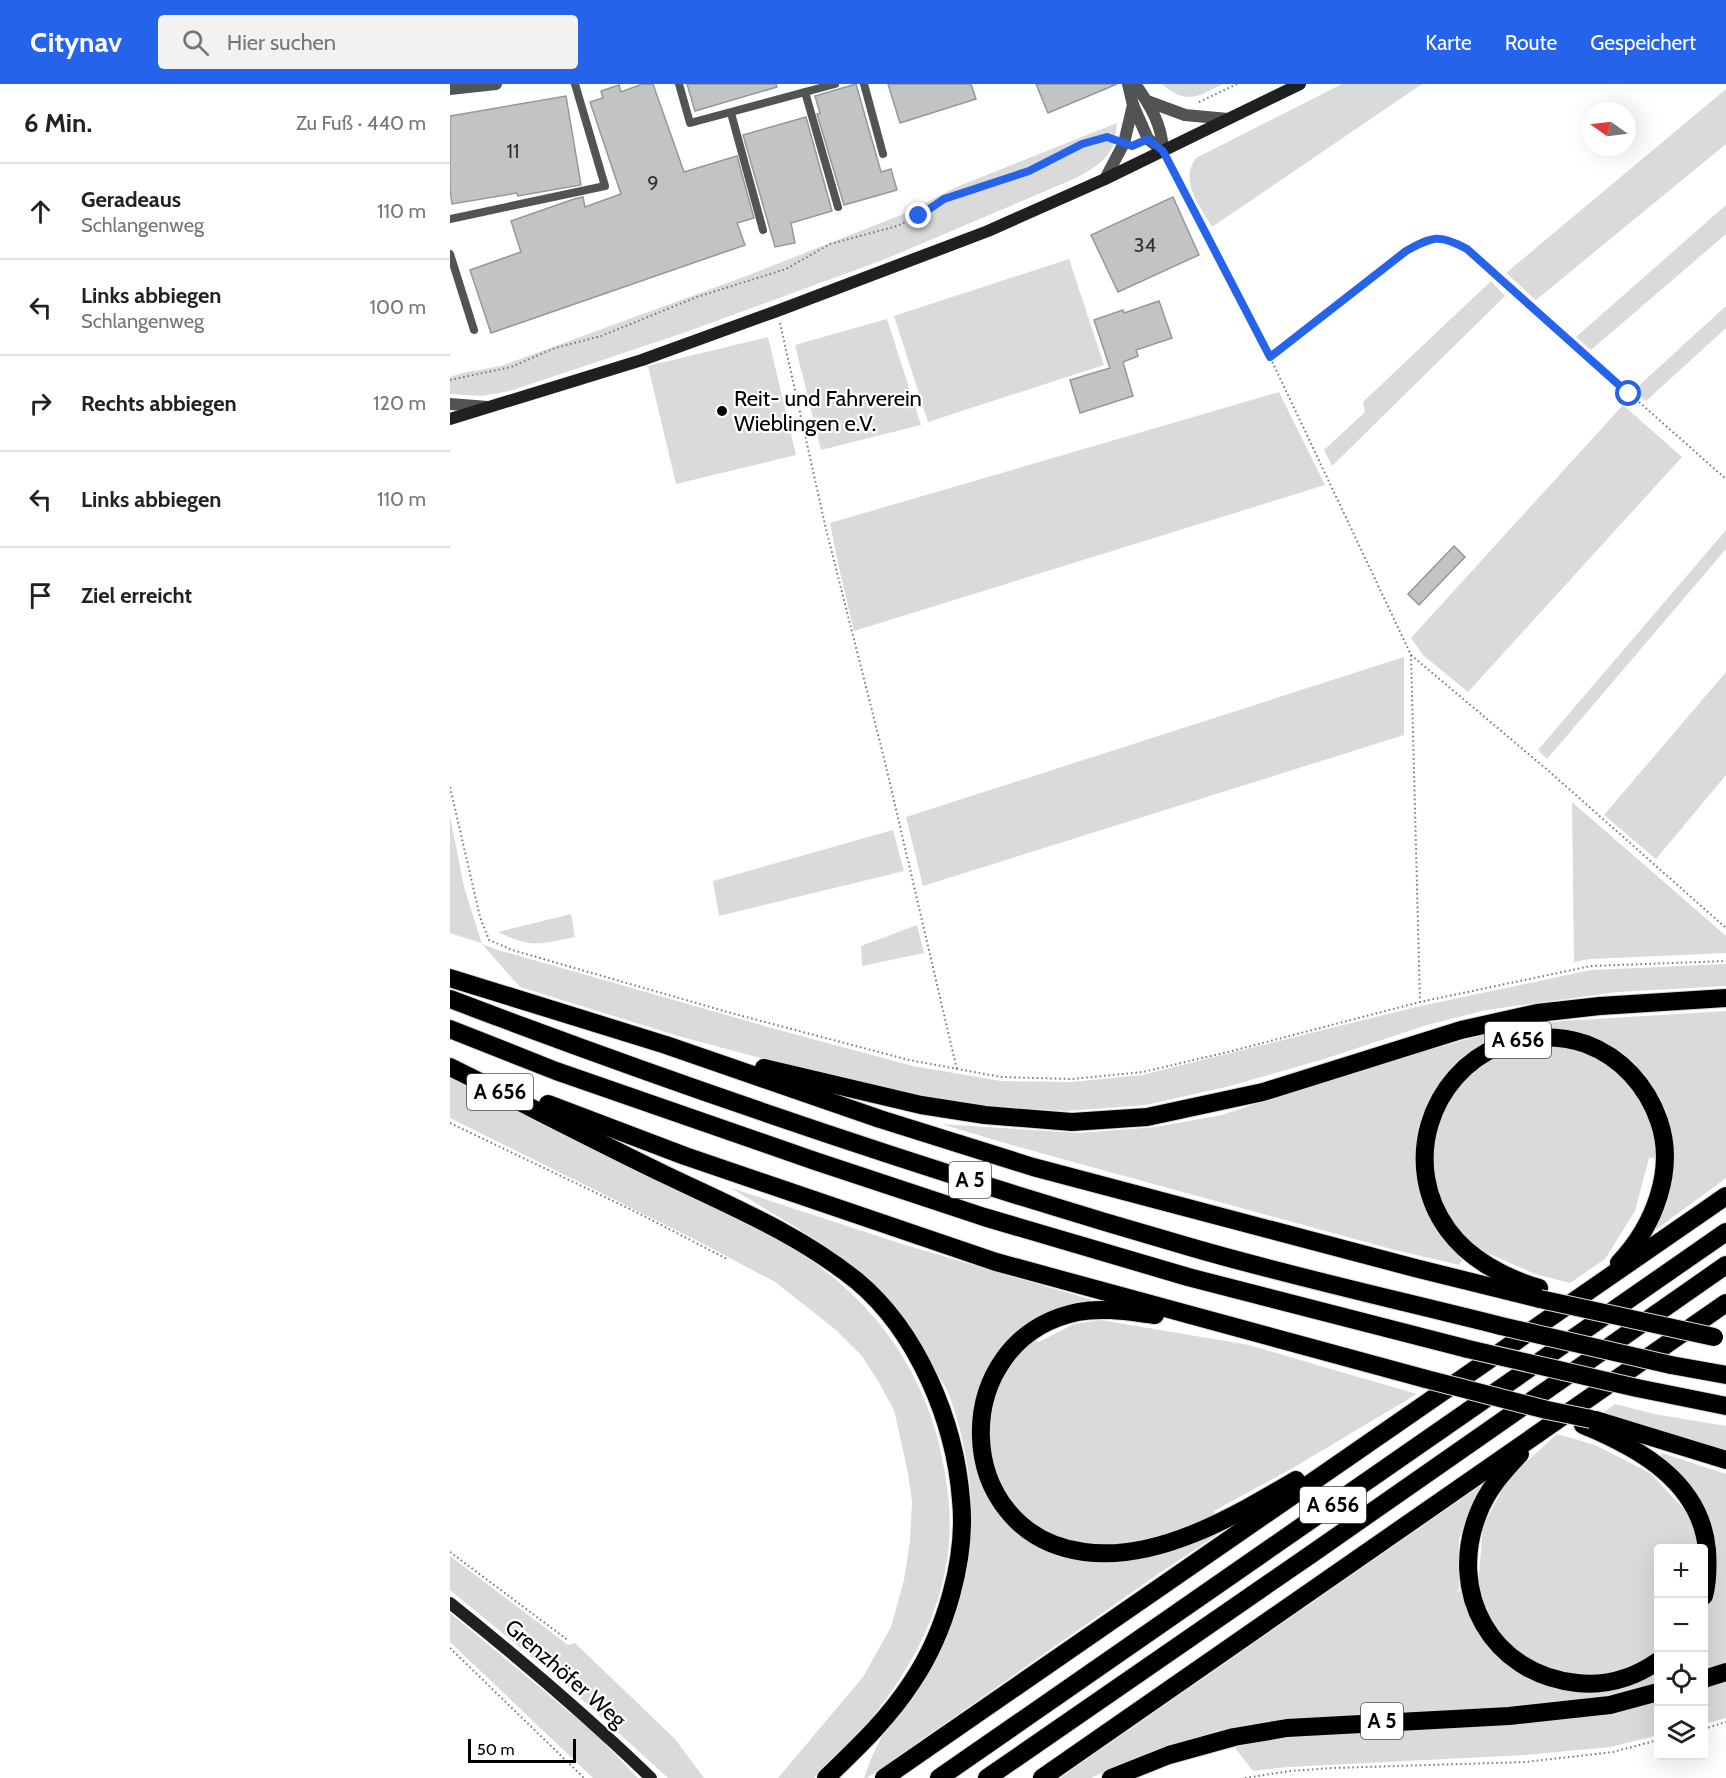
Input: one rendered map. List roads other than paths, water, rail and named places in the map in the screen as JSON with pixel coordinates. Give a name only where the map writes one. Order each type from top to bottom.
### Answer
[{"type":"highway","name":"A 5","points":[[450,978],[666,1045],[880,1119],[1033,1167],[1414,1268],[1545,1295]]},
{"type":"highway","name":"A 5","points":[[666,1045],[921,1105],[1072,1122],[1147,1117],[1205,1106],[1263,1092],[1461,1030],[1537,1013],[1600,1006],[1726,998]]},
{"type":"highway","name":"A 5","points":[[450,999],[786,1121],[1000,1190],[1192,1248],[1501,1326],[1671,1365],[1726,1375]]},
{"type":"highway","name":"A 5","points":[[450,1029],[556,1071],[984,1217],[1188,1277],[1468,1349],[1726,1406]]},
{"type":"highway","name":"A 656","points":[[1545,1295],[1474,1256],[1460,1245],[1438,1216],[1431,1200],[1424,1166],[1426,1130],[1440,1097],[1450,1083],[1476,1058],[1491,1049],[1525,1038],[1560,1038],[1586,1044],[1610,1056],[1624,1067],[1641,1086],[1661,1126],[1665,1161],[1659,1196],[1634,1245],[1600,1284]]},
{"type":"highway","name":"A 656","points":[[452,1068],[761,1220],[820,1254],[859,1283],[888,1314],[913,1347],[933,1385],[956,1465],[962,1501],[961,1539],[954,1584],[938,1632],[914,1681],[883,1722],[826,1778]]},
{"type":"highway","points":[[452,1068],[686,1156],[996,1262],[1426,1379],[1549,1417],[1587,1422],[1726,1460]]},
{"type":"highway","points":[[1230,1326],[1138,1313],[1097,1310],[1062,1317],[1030,1333],[1016,1345],[994,1374],[987,1390],[980,1425],[980,1443],[988,1478],[1007,1509],[1033,1534],[1049,1543],[1083,1552],[1101,1553],[1148,1548],[1198,1533],[1255,1504],[1323,1464],[1349,1457],[1726,1196]]},
{"type":"highway","name":"A 656","points":[[939,1778],[1726,1232]]},
{"type":"highway","name":"A 656","points":[[987,1778],[1726,1265]]},
{"type":"highway","points":[[1545,1295],[1584,1307],[1720,1338]]},
{"type":"highway","points":[[1042,1778],[1549,1417],[1726,1303]]},
{"type":"highway","points":[[1549,1417],[1491,1488],[1478,1513],[1471,1534],[1468,1575],[1470,1593],[1478,1614],[1488,1633],[1501,1648],[1516,1661],[1550,1678],[1587,1684],[1616,1681],[1633,1676],[1654,1664]]},
{"type":"highway","points":[[1587,1422],[1656,1463],[1676,1481],[1690,1499],[1701,1520],[1706,1544]]},
{"type":"highway","name":"A 656","points":[[884,1778],[1349,1457]]},
{"type":"highway","points":[[1708,1678],[1726,1672]]},
{"type":"highway","name":"A 5","points":[[1111,1778],[1169,1755],[1234,1737],[1287,1728],[1509,1716],[1610,1704],[1654,1693]]},
{"type":"main road","points":[[450,419],[642,360],[988,231],[1105,179],[1300,84]]},
{"type":"main road","name":"Grenzhöfer Weg","points":[[450,1603],[508,1649],[602,1730],[651,1778]]},
{"type":"street","points":[[450,89],[496,84]]},
{"type":"street","points":[[1128,84],[1133,105],[1148,139],[1163,151]]},
{"type":"street","points":[[1135,84],[1147,101],[1162,133],[1163,151]]},
{"type":"street","points":[[1147,101],[1185,115],[1228,119]]},
{"type":"street","points":[[1105,179],[1124,143],[1133,105]]},
{"type":"street","points":[[450,404],[492,407]]},
{"type":"lane","points":[[450,219],[605,186],[575,84]]},
{"type":"lane","points":[[679,84],[690,123],[835,84]]},
{"type":"lane","points":[[864,84],[883,154]]},
{"type":"lane","points":[[805,92],[838,207]]},
{"type":"lane","points":[[732,113],[763,230]]},
{"type":"lane","points":[[450,254],[453,271],[474,330]]},
{"type":"place","name":"Reit- und Fahrverein Wieblingen e.V.","points":[[722,411]]}]
